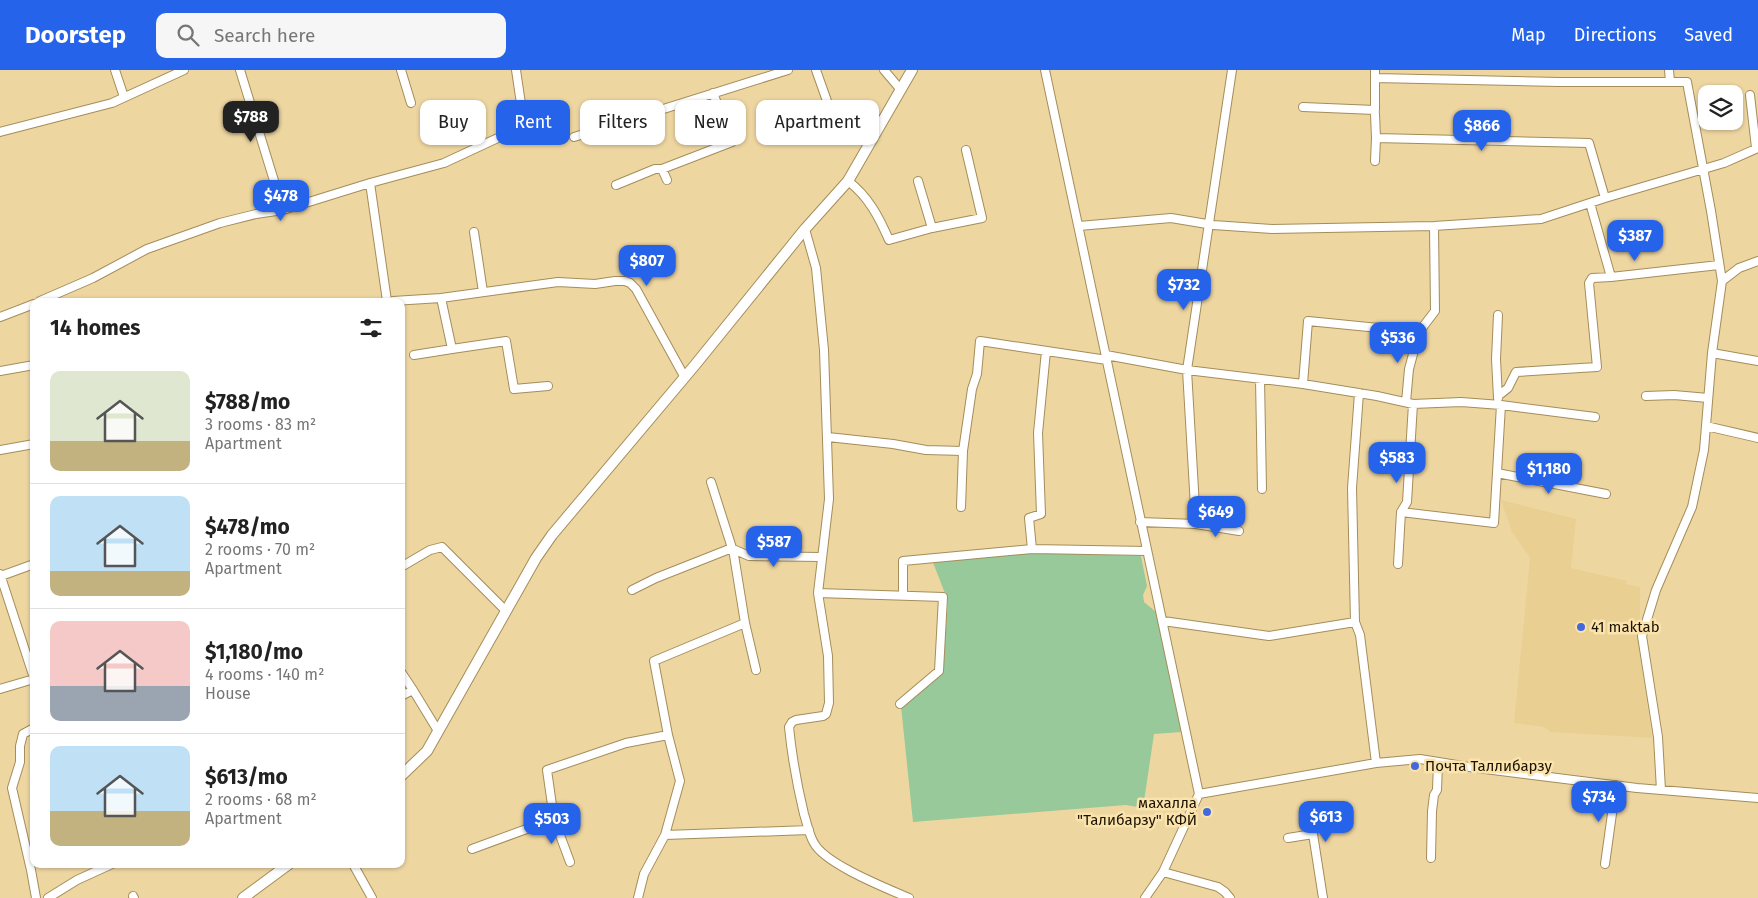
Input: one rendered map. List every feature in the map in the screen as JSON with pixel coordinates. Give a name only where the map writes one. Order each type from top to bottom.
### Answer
[{"type":"main road","points":[[405,772],[427,751],[536,558],[552,535],[805,229],[848,181],[912,70]]},
{"type":"main road","points":[[243,898],[283,868]]},
{"type":"street","points":[[115,70],[124,97]]},
{"type":"street","points":[[0,132],[112,103],[184,70]]},
{"type":"street","points":[[240,70],[283,210]]},
{"type":"street","points":[[401,70],[411,103]]},
{"type":"street","points":[[47,298],[93,278],[147,249],[220,223],[256,214],[283,210],[370,183],[444,163],[515,130],[524,124],[516,70]]},
{"type":"street","points":[[574,137],[788,70]]},
{"type":"street","points":[[816,70],[826,100]]},
{"type":"street","points":[[884,70],[901,90]]},
{"type":"street","points":[[1045,70],[1199,794],[1163,872],[1145,898]]},
{"type":"street","points":[[1196,524],[1187,370],[1232,70]]},
{"type":"street","points":[[1670,70],[1670,82]]},
{"type":"street","points":[[1303,107],[1375,110],[1375,74],[1559,82],[1687,82],[1722,280],[1712,353],[1704,450],[1692,507],[1656,590],[1642,636],[1658,737],[1661,790]]},
{"type":"street","points":[[616,185],[732,142],[713,93]]},
{"type":"street","points":[[1079,226],[1171,218],[1272,229],[1434,226],[1541,220],[1605,198],[1724,163],[1757,148],[1750,95]]},
{"type":"street","points":[[1375,114],[1375,162]]},
{"type":"street","points":[[1376,138],[1589,143],[1605,198]]},
{"type":"street","points":[[848,181],[860,190],[873,209],[889,240],[932,228],[982,218],[966,150]]},
{"type":"street","points":[[662,168],[667,180]]},
{"type":"street","points":[[918,181],[932,228]]},
{"type":"street","points":[[370,183],[387,298]]},
{"type":"street","points":[[1590,203],[1611,277]]},
{"type":"street","points":[[1398,564],[1401,512],[1407,502],[1410,403],[1409,368],[1419,332],[1435,311],[1434,226]]},
{"type":"street","points":[[805,229],[816,268],[824,350],[829,500],[818,593],[828,656],[828,710],[823,716],[796,720],[789,727],[795,776],[814,844],[823,854],[863,878],[909,898]]},
{"type":"street","points":[[474,232],[483,292]]},
{"type":"street","points":[[1722,280],[1739,268],[1758,261]]},
{"type":"street","points":[[1498,396],[1508,388],[1516,372],[1596,367],[1589,283],[1592,278],[1719,264]]},
{"type":"street","points":[[405,300],[441,298],[558,282],[595,284],[625,281],[630,283],[638,294],[684,376]]},
{"type":"street","points":[[441,298],[452,349]]},
{"type":"street","points":[[0,317],[30,306]]},
{"type":"street","points":[[1401,512],[1494,523],[1500,404],[1496,359],[1498,315]]},
{"type":"street","points":[[1303,384],[1308,321],[1419,332]]},
{"type":"street","points":[[414,355],[506,341],[514,389],[548,386]]},
{"type":"street","points":[[961,507],[964,451],[972,389],[978,374],[980,341],[1303,384],[1410,403],[1460,402],[1500,404],[1595,417]]},
{"type":"street","points":[[1032,548],[1029,518],[1041,514],[1038,433],[1046,351]]},
{"type":"street","points":[[1712,353],[1758,361]]},
{"type":"street","points":[[0,371],[30,366]]},
{"type":"street","points":[[1260,379],[1262,489]]},
{"type":"street","points":[[1359,393],[1352,488],[1356,622],[1360,634],[1376,763]]},
{"type":"street","points":[[1646,396],[1674,395],[1708,398]]},
{"type":"street","points":[[1706,426],[1758,438]]},
{"type":"street","points":[[828,437],[893,444],[926,450],[964,451]]},
{"type":"street","points":[[0,450],[30,445]]},
{"type":"street","points":[[1497,474],[1606,494]]},
{"type":"street","points":[[712,482],[733,549],[744,623],[756,670]]},
{"type":"street","points":[[1140,522],[1196,524],[1239,531]]},
{"type":"street","points":[[405,565],[430,550],[442,547],[506,611]]},
{"type":"street","points":[[902,595],[903,561],[1032,548],[1147,551]]},
{"type":"street","points":[[632,590],[656,578],[733,549],[749,556],[821,557]]},
{"type":"street","points":[[30,565],[0,575],[30,661]]},
{"type":"street","points":[[818,593],[943,597],[939,671],[900,704]]},
{"type":"street","points":[[1163,621],[1269,636],[1356,622]]},
{"type":"street","points":[[638,898],[644,874],[665,835],[680,781],[668,734],[654,660],[744,623]]},
{"type":"street","points":[[0,689],[30,679]]},
{"type":"street","points":[[405,679],[438,731]]},
{"type":"street","points":[[405,694],[412,690]]},
{"type":"street","points":[[30,730],[23,734],[20,746],[20,762],[12,788],[30,866]]},
{"type":"street","points":[[570,862],[554,819],[547,770],[626,743],[668,734]]},
{"type":"street","points":[[1199,794],[1376,763],[1420,759],[1438,763],[1616,785],[1758,798]]},
{"type":"street","points":[[1431,858],[1432,811],[1438,763]]},
{"type":"street","points":[[1605,864],[1616,785]]},
{"type":"street","points":[[472,849],[554,819]]},
{"type":"street","points":[[665,835],[809,830]]},
{"type":"street","points":[[1288,838],[1312,834],[1323,898]]},
{"type":"street","points":[[30,868],[36,898]]},
{"type":"street","points":[[48,898],[77,880],[103,868]]},
{"type":"street","points":[[355,868],[372,898]]},
{"type":"street","points":[[1163,872],[1218,887],[1230,898]]},
{"type":"shaded area","name":"41 maktab","points":[[1501,500],[1576,519],[1571,568],[1627,581],[1626,584],[1640,587],[1638,640],[1652,738],[1551,732],[1544,727],[1514,723],[1530,558],[1512,532]]},
{"type":"green space","points":[[1039,553],[1141,556],[1147,586],[1143,595],[1144,602],[1156,612],[1181,732],[1154,734],[1143,808],[1126,805],[913,822],[901,706],[943,672],[948,601],[932,560]]},
{"type":"place","name":"41 maktab","points":[[1581,627]]},
{"type":"place","name":"Почта Таллибарзу","points":[[1415,766]]},
{"type":"place","name":"махалла \"Талибарзу\" КФЙ","points":[[1207,812]]}]
